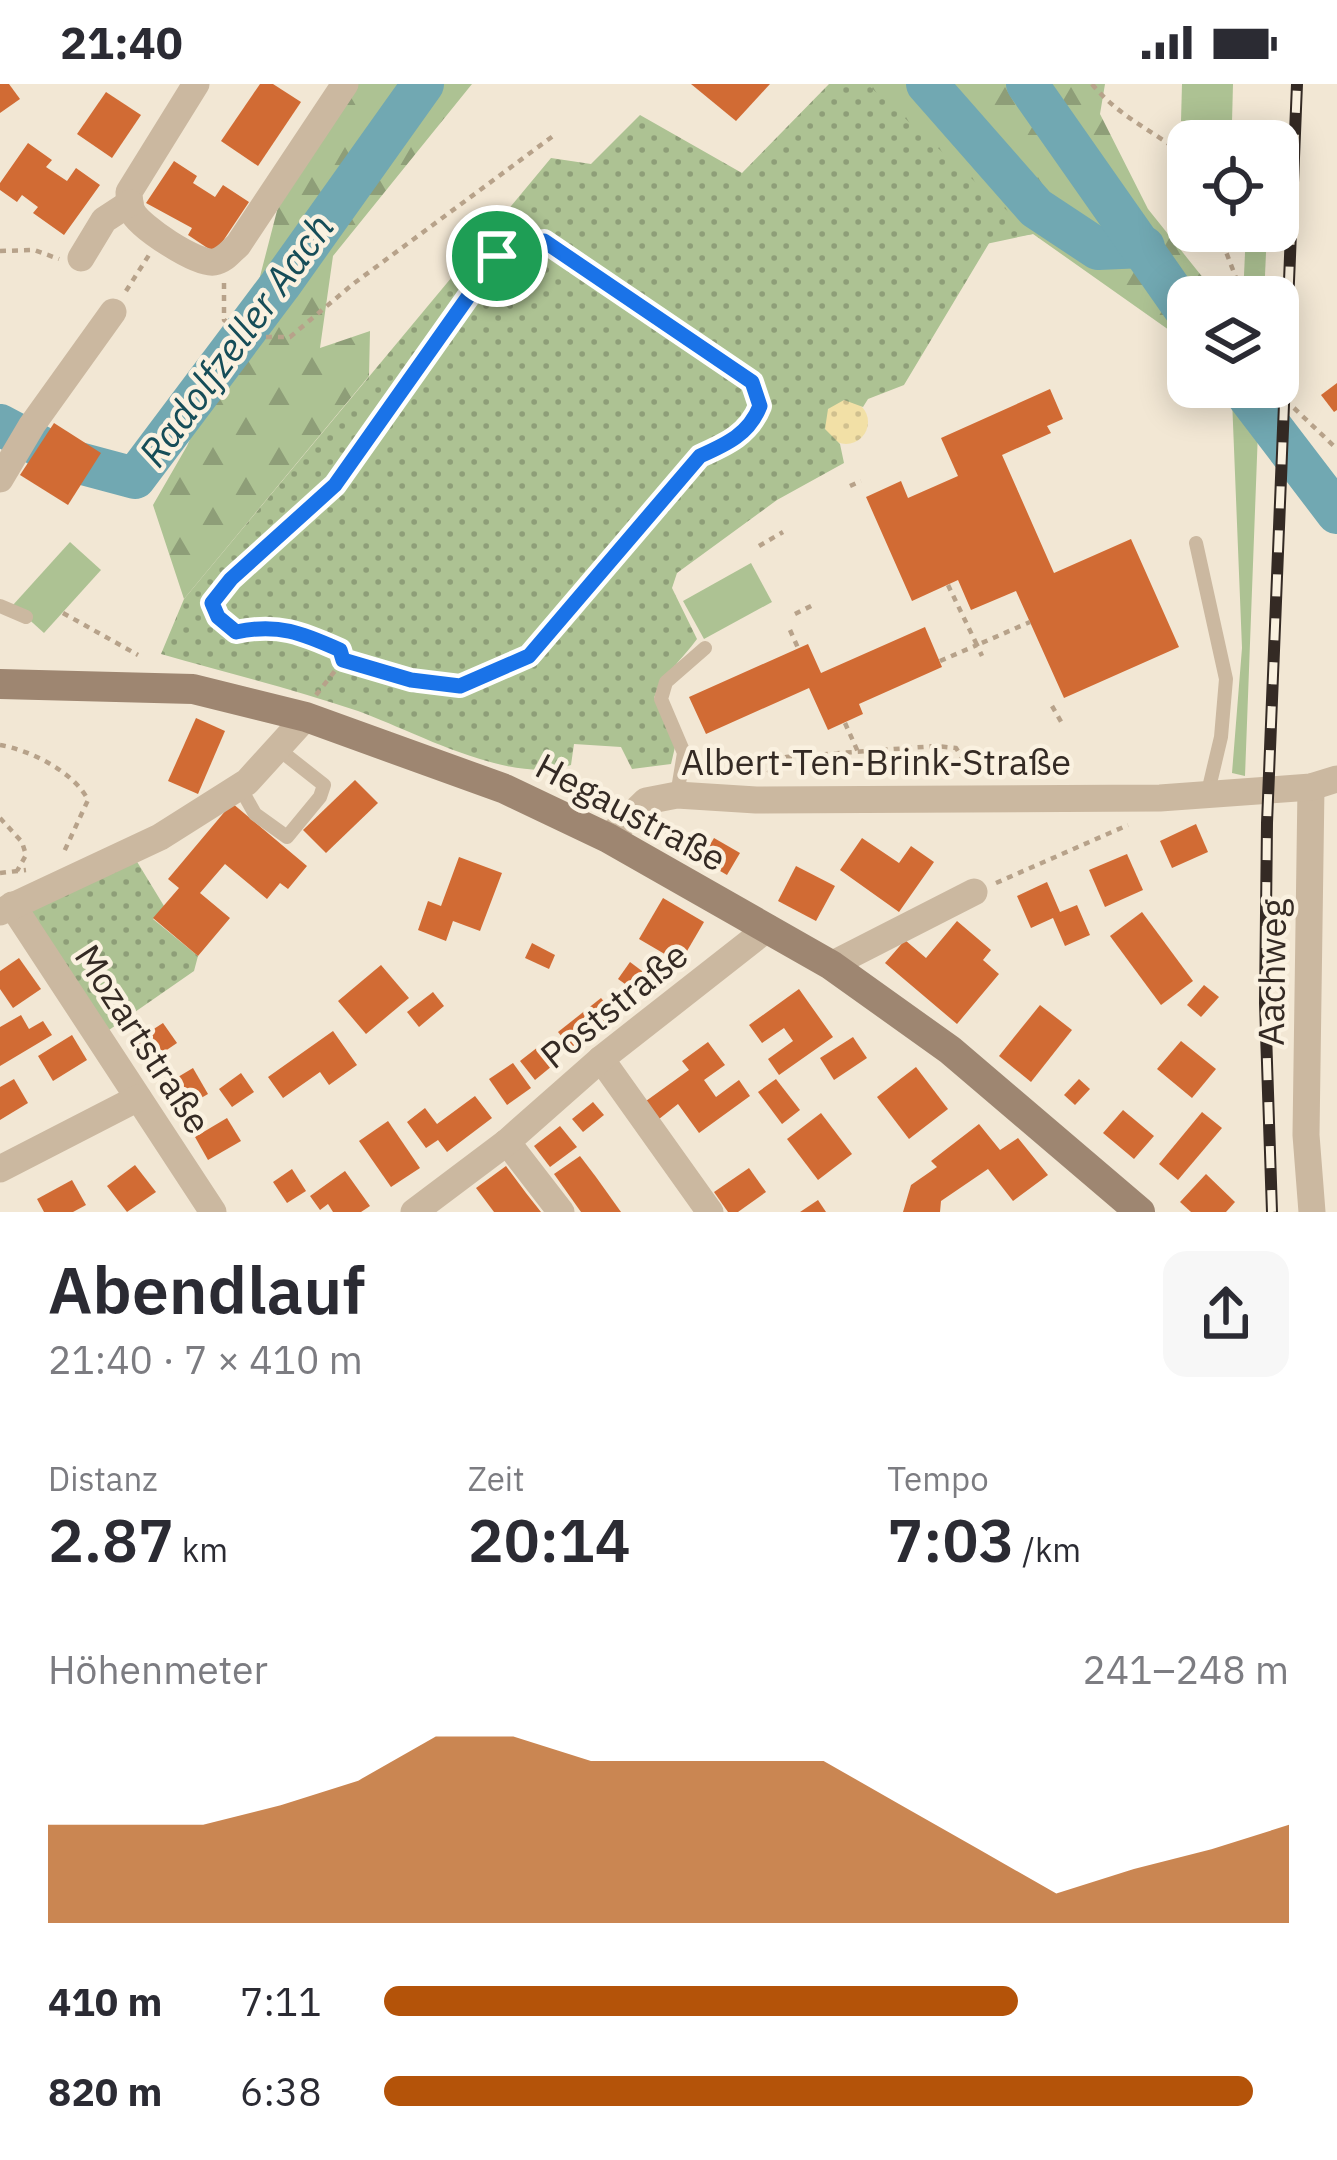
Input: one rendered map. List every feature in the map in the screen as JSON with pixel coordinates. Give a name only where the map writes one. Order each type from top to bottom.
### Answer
[{"type":"main road","name":"Hegaustraße","points":[[0,684],[194,689],[306,717],[505,790],[608,838],[831,965],[950,1050],[1140,1212]]},
{"type":"street","points":[[196,84],[133,180],[130,203],[132,213],[161,236],[209,264],[224,259],[238,245],[345,84]]},
{"type":"street","points":[[81,258],[104,220],[130,203]]},
{"type":"street","points":[[4,473],[113,311]]},
{"type":"street","points":[[6,908],[160,837],[240,787],[306,717]]},
{"type":"street","name":"Albert-Ten-Brink-Straße","points":[[608,838],[646,801],[677,795],[756,800],[1160,798],[1324,783]]},
{"type":"street","name":"Aachweg","points":[[1312,1212],[1306,1135],[1324,783]]},
{"type":"street","points":[[831,965],[974,892]]},
{"type":"street","name":"Mozartstraße","points":[[6,908],[213,1212]]},
{"type":"street","name":"Poststraße","points":[[414,1212],[768,928]]},
{"type":"street","points":[[601,1059],[710,1212]]},
{"type":"street","points":[[0,1168],[139,1098]]},
{"type":"street","points":[[507,1142],[561,1212]]},
{"type":"street","points":[[1310,1157],[1337,1147]]},
{"type":"lane","points":[[1196,543],[1226,679],[1221,737],[1207,796]]},
{"type":"lane","points":[[0,606],[26,617]]},
{"type":"lane","points":[[677,795],[684,752],[661,699],[666,682],[705,647]]},
{"type":"lane","points":[[240,787],[255,814],[287,837],[324,785],[278,748]]},
{"type":"path","points":[[1092,84],[1114,111],[1167,141]]},
{"type":"path","points":[[224,259],[224,320],[250,337],[290,337],[352,284],[553,136]]},
{"type":"path","points":[[113,311],[161,236]]},
{"type":"path","points":[[544,241],[752,382],[760,406],[753,424],[729,443],[700,456],[529,656],[460,686],[411,680],[343,660],[340,650],[287,630],[267,626],[236,632],[218,617],[212,603],[231,579],[335,485],[497,256],[544,241]]},
{"type":"path","points":[[0,250],[34,250],[73,263],[81,258]]},
{"type":"path","points":[[1294,408],[1337,449]]},
{"type":"path","points":[[850,486],[861,482]]},
{"type":"path","points":[[759,546],[783,532]]},
{"type":"path","points":[[948,585],[982,656]]},
{"type":"path","points":[[795,614],[813,605]]},
{"type":"path","points":[[63,613],[138,655]]},
{"type":"path","points":[[940,661],[1030,622]]},
{"type":"path","points":[[790,630],[798,648]]},
{"type":"path","points":[[306,717],[318,689],[343,660]]},
{"type":"path","points":[[1052,706],[1064,725]]},
{"type":"path","points":[[844,723],[858,752]]},
{"type":"path","points":[[0,745],[51,766],[81,786],[88,800],[72,841],[54,869]]},
{"type":"path","points":[[756,800],[770,769],[786,757],[936,746],[956,748],[989,798]]},
{"type":"path","points":[[974,892],[1124,829],[1160,798]]},
{"type":"path","points":[[0,818],[22,842],[26,855],[16,871]]},
{"type":"green space","points":[[356,84],[472,84],[333,256],[320,348],[370,331],[369,376],[184,599],[153,505],[187,446],[257,288],[279,203]]},
{"type":"green space","points":[[829,84],[867,84],[1033,234],[991,240],[904,385],[868,399],[863,407],[844,400],[828,409],[825,429],[840,444],[844,463],[777,500],[677,573],[672,588],[697,639],[654,698],[675,747],[671,764],[632,769],[621,747],[574,744],[571,765],[547,770],[493,763],[334,703],[161,654],[184,599],[551,158],[591,164],[640,115],[742,173]]},
{"type":"green space","points":[[864,84],[1105,84],[1100,114],[1148,209],[1167,233],[1167,252],[1182,252],[1202,276],[1167,276],[1167,329],[1033,234],[934,255],[742,200]]},
{"type":"green space","points":[[1182,84],[1233,84],[1232,120],[1181,120]]},
{"type":"green space","points":[[1245,252],[1266,252],[1265,276],[1244,276]]},
{"type":"green space","points":[[1232,408],[1239,408],[1258,431],[1245,776],[1232,773],[1242,648]]},
{"type":"green space","points":[[70,542],[101,570],[44,633],[13,605]]},
{"type":"green space","points":[[751,563],[772,602],[704,639],[683,601]]},
{"type":"green space","points":[[136,860],[164,906],[153,919],[198,956],[194,971],[109,1030],[26,910]]},
{"type":"sand","points":[[846,400],[862,406],[868,422],[862,438],[846,444],[830,438],[824,422],[830,406]]},
{"type":"building","points":[[0,84],[9,84],[20,99],[0,113]]},
{"type":"building","points":[[260,84],[273,84],[301,102],[258,166],[221,141]]},
{"type":"building","points":[[691,84],[770,84],[736,121]]},
{"type":"building","points":[[106,92],[141,115],[112,158],[77,134]]},
{"type":"building","points":[[28,143],[52,160],[46,167],[67,181],[76,168],[100,185],[64,235],[33,213],[38,207],[22,195],[17,202],[0,190]]},
{"type":"building","points":[[174,161],[197,176],[193,183],[215,197],[223,185],[249,202],[215,253],[188,235],[192,228],[146,203]]},
{"type":"building","points":[[1337,383],[1337,410],[1334,412],[1321,395]]},
{"type":"building","points":[[1050,389],[1063,419],[1047,426],[1051,433],[1002,455],[1054,573],[1131,539],[1179,647],[1064,698],[1016,591],[971,610],[958,580],[912,601],[866,497],[901,481],[908,498],[958,476],[941,438]]},
{"type":"building","points":[[54,423],[101,453],[68,505],[20,475]]},
{"type":"building","points":[[925,627],[942,667],[859,704],[863,714],[828,730],[809,688],[706,734],[689,697],[808,644],[821,673]]},
{"type":"building","points":[[196,718],[225,731],[198,794],[168,781]]},
{"type":"building","points":[[355,780],[378,803],[326,853],[303,830]]},
{"type":"building","points":[[232,803],[307,866],[288,889],[280,883],[267,899],[225,864],[200,893],[230,918],[198,956],[153,918],[179,888],[168,879]]},
{"type":"building","points":[[1196,824],[1208,852],[1172,868],[1160,841]]},
{"type":"building","points":[[714,838],[740,853],[727,875],[701,860]]},
{"type":"building","points":[[862,838],[899,863],[911,846],[934,862],[899,912],[840,870]]},
{"type":"building","points":[[1127,854],[1143,890],[1105,907],[1089,870]]},
{"type":"building","points":[[459,857],[502,873],[480,931],[453,921],[446,941],[418,930],[428,901],[441,906]]},
{"type":"building","points":[[796,866],[835,886],[816,921],[778,901]]},
{"type":"building","points":[[1047,882],[1060,912],[1077,905],[1090,935],[1065,946],[1053,918],[1031,928],[1017,896]]},
{"type":"building","points":[[663,898],[704,922],[680,963],[639,939]]},
{"type":"building","points":[[1142,912],[1193,981],[1161,1005],[1110,936]]},
{"type":"building","points":[[957,921],[991,950],[983,960],[999,974],[957,1024],[885,963],[905,940],[926,958]]},
{"type":"building","points":[[532,943],[555,955],[549,969],[525,958]]},
{"type":"building","points":[[19,958],[41,989],[13,1008],[0,989],[0,971]]},
{"type":"building","points":[[630,962],[654,980],[642,996],[618,979]]},
{"type":"building","points":[[381,965],[409,998],[366,1034],[338,1001]]},
{"type":"building","points":[[1204,985],[1219,997],[1201,1017],[1187,1005]]},
{"type":"building","points":[[799,989],[833,1037],[779,1075],[768,1059],[793,1041],[784,1028],[762,1043],[749,1025]]},
{"type":"building","points":[[433,992],[444,1006],[419,1027],[407,1012]]},
{"type":"building","points":[[601,998],[618,1018],[575,1053],[558,1032]]},
{"type":"building","points":[[1040,1005],[1072,1030],[1031,1082],[999,1056]]},
{"type":"building","points":[[21,1015],[29,1029],[43,1021],[52,1035],[0,1066],[0,1027]]},
{"type":"building","points":[[163,1023],[177,1043],[146,1064],[132,1043]]},
{"type":"building","points":[[333,1031],[357,1065],[329,1085],[320,1072],[283,1098],[268,1077]]},
{"type":"building","points":[[72,1035],[87,1060],[53,1081],[38,1056]]},
{"type":"building","points":[[853,1037],[867,1058],[834,1080],[820,1058]]},
{"type":"building","points":[[1181,1041],[1216,1069],[1192,1098],[1157,1069]]},
{"type":"building","points":[[708,1042],[725,1065],[704,1080],[716,1097],[739,1080],[750,1096],[699,1133],[678,1104],[659,1119],[646,1101],[689,1070],[682,1061]]},
{"type":"building","points":[[538,1047],[552,1066],[535,1080],[520,1061]]},
{"type":"building","points":[[513,1063],[531,1088],[507,1105],[489,1079]]},
{"type":"building","points":[[916,1067],[948,1109],[909,1139],[877,1097]]},
{"type":"building","points":[[193,1068],[208,1094],[177,1112],[163,1086]]},
{"type":"building","points":[[241,1073],[254,1092],[232,1107],[219,1089]]},
{"type":"building","points":[[14,1079],[28,1103],[0,1120],[0,1087]]},
{"type":"building","points":[[776,1079],[800,1110],[782,1124],[758,1092]]},
{"type":"building","points":[[1079,1079],[1090,1089],[1075,1105],[1064,1095]]},
{"type":"building","points":[[475,1096],[492,1118],[447,1152],[438,1140],[426,1148],[407,1122],[425,1108],[437,1124]]},
{"type":"building","points":[[593,1102],[604,1115],[583,1132],[572,1119]]},
{"type":"building","points":[[1123,1110],[1154,1136],[1134,1159],[1103,1133]]},
{"type":"building","points":[[1202,1112],[1222,1128],[1178,1180],[1159,1164]]},
{"type":"building","points":[[821,1113],[852,1154],[818,1180],[787,1139]]},
{"type":"building","points":[[227,1118],[241,1141],[208,1160],[195,1137]]},
{"type":"building","points":[[388,1121],[420,1168],[391,1187],[359,1141]]},
{"type":"building","points":[[979,1124],[1000,1150],[1018,1138],[1048,1175],[1013,1201],[988,1169],[941,1201],[940,1212],[903,1212],[911,1185],[937,1167],[931,1161]]},
{"type":"building","points":[[560,1126],[577,1147],[550,1167],[534,1146]]},
{"type":"building","points":[[580,1156],[621,1212],[581,1212],[554,1174]]},
{"type":"building","points":[[135,1165],[156,1192],[127,1212],[107,1186]]},
{"type":"building","points":[[506,1166],[541,1212],[494,1212],[476,1188]]},
{"type":"building","points":[[749,1168],[766,1192],[738,1212],[728,1212],[714,1192]]},
{"type":"building","points":[[292,1169],[306,1191],[287,1203],[273,1182]]},
{"type":"building","points":[[345,1171],[370,1206],[361,1212],[333,1212],[328,1204],[320,1210],[310,1196]]},
{"type":"building","points":[[1206,1174],[1235,1202],[1226,1212],[1191,1212],[1180,1202]]},
{"type":"building","points":[[72,1180],[86,1205],[73,1212],[44,1212],[37,1199]]},
{"type":"building","points":[[818,1200],[826,1212],[800,1212]]},
{"type":"waterway","name":"Radolfzeller Aach","points":[[0,425],[64,459],[135,478],[423,84]]},
{"type":"waterway","name":"Radolfzeller Aach","points":[[927,84],[1036,208],[1098,249],[1144,247]]},
{"type":"waterway","name":"Radolfzeller Aach","points":[[1027,84],[1167,284]]},
{"type":"waterway","name":"Radolfzeller Aach","points":[[1257,408],[1337,513]]},
{"type":"railway","points":[[1272,1212],[1265,1003],[1267,823],[1297,84]]},
{"type":"route","points":[[544,241],[752,382],[760,406],[753,424],[729,443],[700,456],[529,656],[486,676],[460,686],[411,680],[343,660],[340,650],[287,630],[267,626],[236,632],[218,617],[212,603],[231,579],[335,485],[497,256],[544,241]]}]
